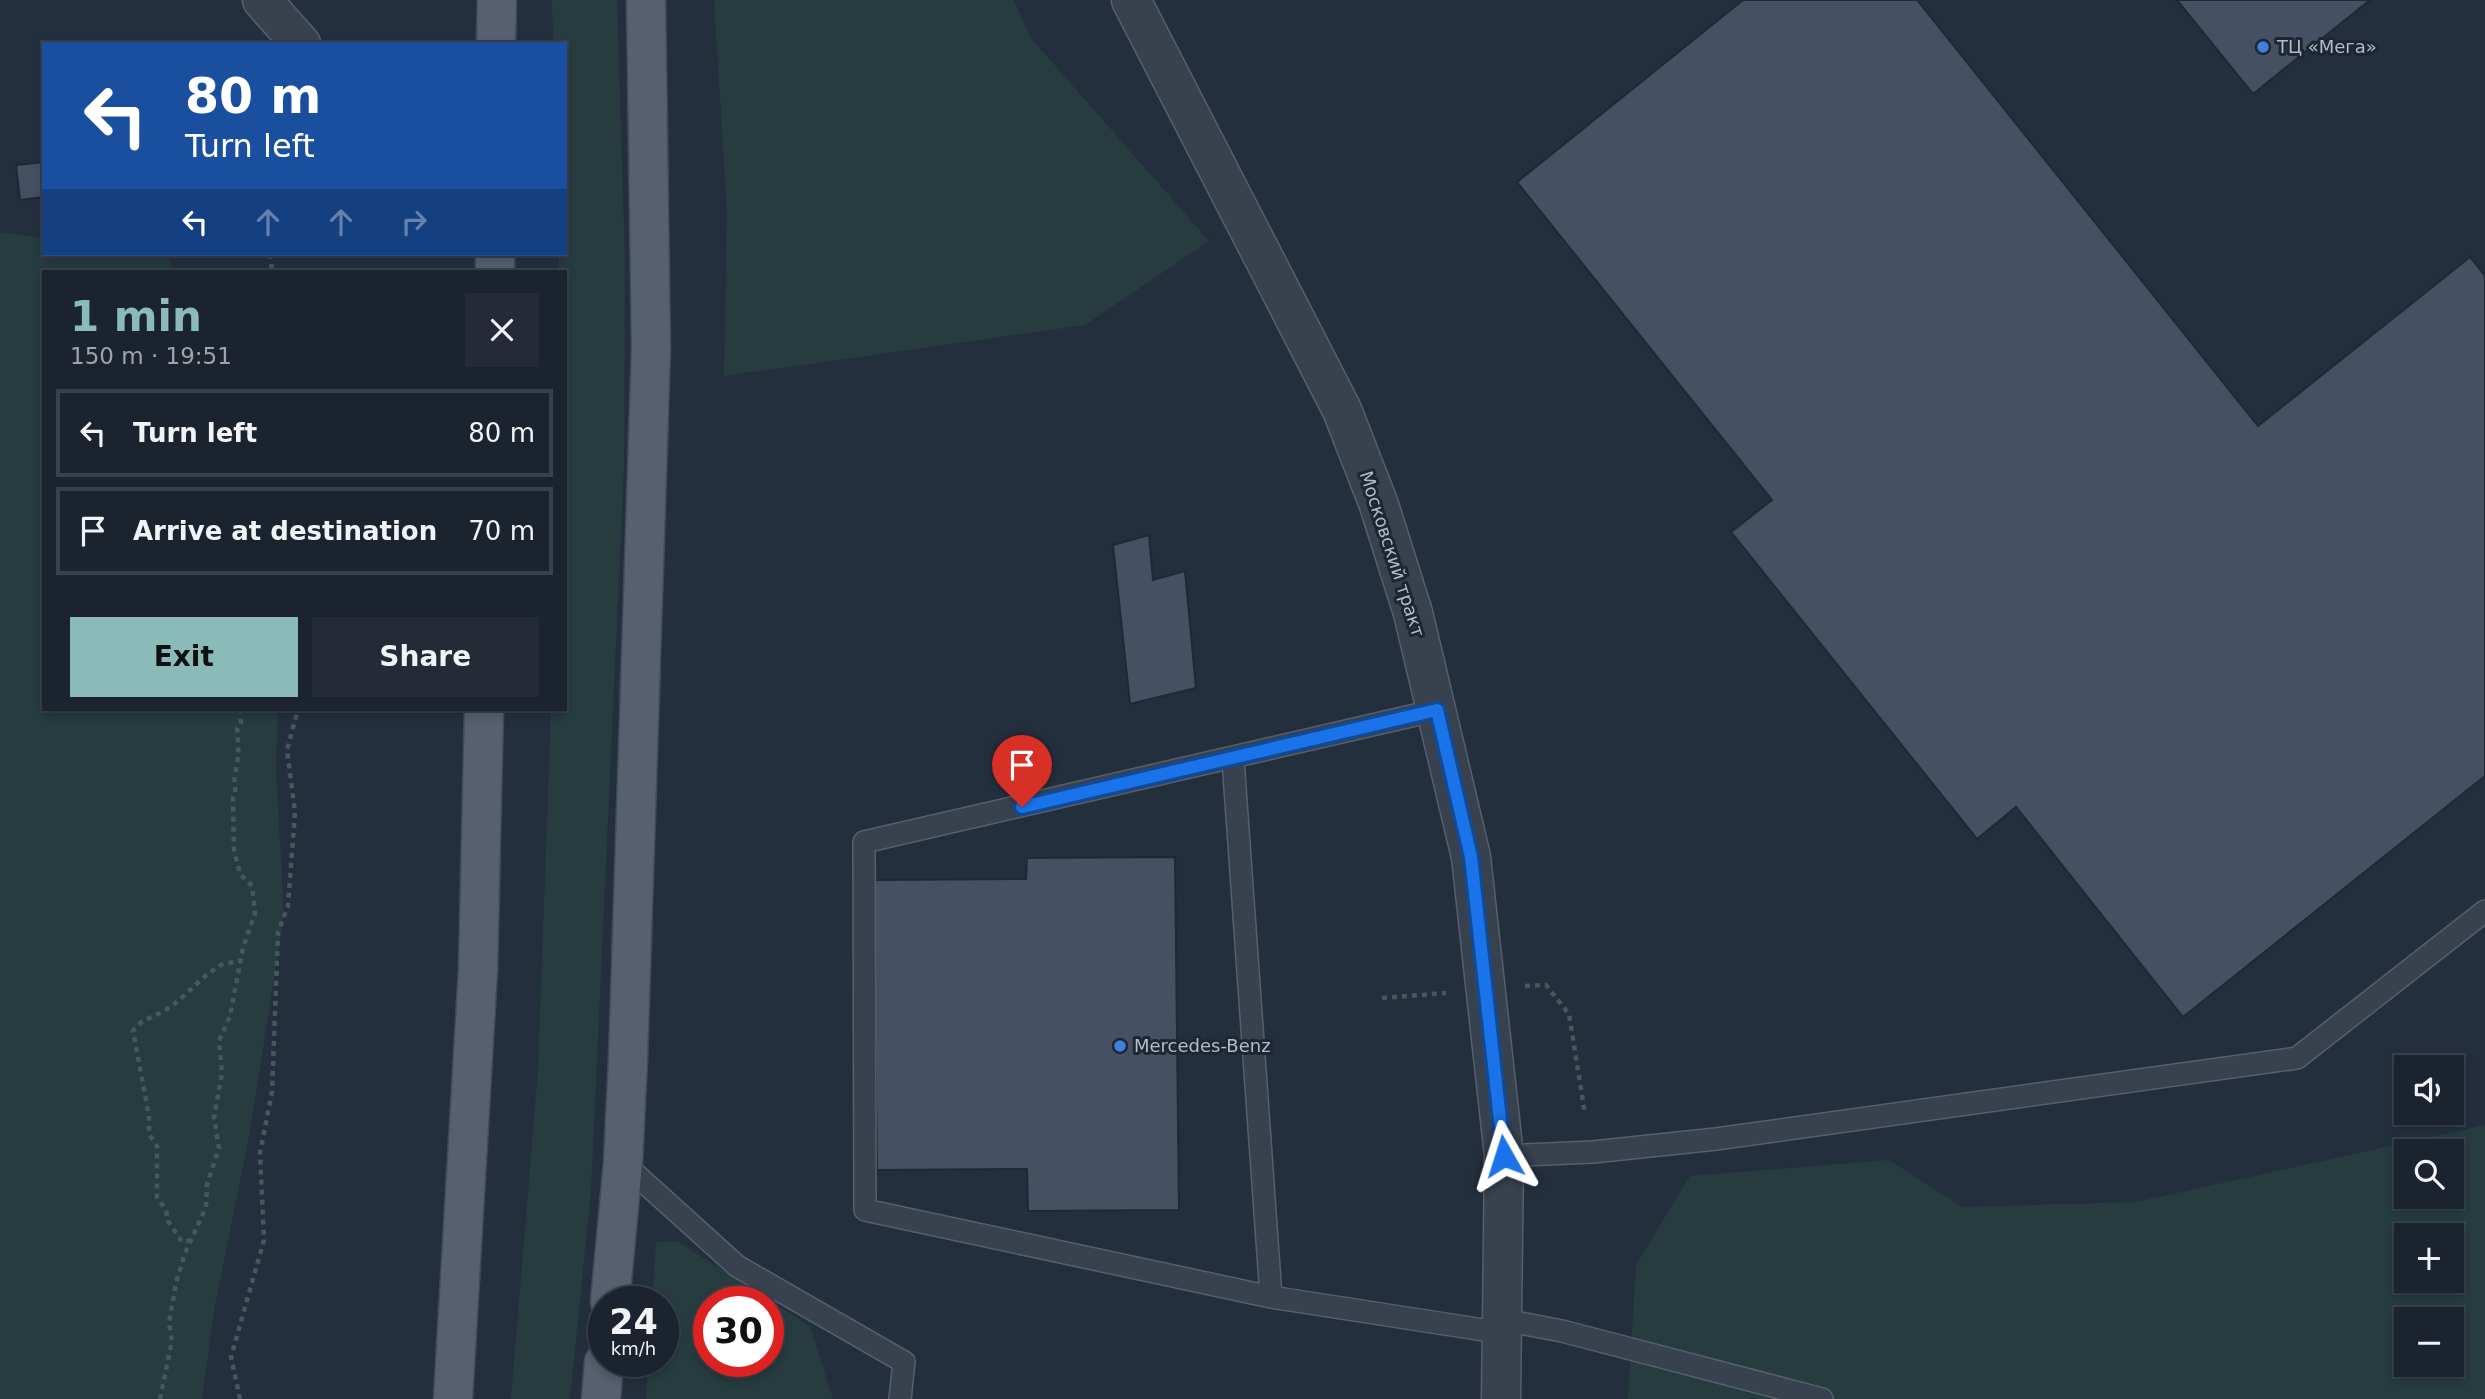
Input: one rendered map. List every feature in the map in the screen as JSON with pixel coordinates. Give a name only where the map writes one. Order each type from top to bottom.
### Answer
[{"type":"main road","points":[[496,42],[497,0]]},
{"type":"main road","points":[[611,1286],[623,1163],[651,349],[646,0]]},
{"type":"main road","points":[[453,1399],[478,970],[484,711]]},
{"type":"main road","points":[[601,1399],[603,1377]]},
{"type":"street","points":[[262,0],[299,42]]},
{"type":"street","name":"Московский тракт","points":[[1131,0],[1342,410],[1379,505],[1413,613],[1471,857],[1504,1156],[1501,1399]]},
{"type":"lane","points":[[1437,710],[863,842],[866,1210],[1271,1297],[1562,1331],[1822,1399]]},
{"type":"lane","points":[[1233,759],[1271,1297]]},
{"type":"lane","points":[[1504,1156],[1593,1152],[1716,1139],[2297,1058],[2485,911]]},
{"type":"lane","points":[[623,1163],[737,1266],[904,1362],[900,1399]]},
{"type":"path","points":[[160,1399],[172,1341],[169,1323],[174,1296],[191,1240],[206,1207],[207,1184],[219,1148],[214,1118],[222,1073],[219,1041],[230,1016],[256,905],[252,886],[240,874],[234,850],[233,798],[237,791],[234,777],[240,758],[237,729],[241,723],[240,711]]},
{"type":"path","points":[[240,1399],[231,1357],[264,1240],[260,1153],[272,1092],[278,932],[288,906],[295,812],[287,750],[297,711]]},
{"type":"path","points":[[191,1240],[182,1242],[167,1221],[166,1210],[157,1197],[157,1146],[149,1134],[149,1116],[132,1031],[137,1024],[160,1013],[193,990],[208,972],[223,963],[242,960]]},
{"type":"green space","points":[[552,0],[617,0],[625,261],[624,469],[591,1190],[570,1399],[511,1399],[538,1070],[551,711],[567,711],[567,270],[559,270],[559,256],[567,256],[567,42],[553,42]]},
{"type":"green space","points":[[714,0],[1014,0],[1030,37],[1209,241],[1085,325],[724,376],[727,212]]},
{"type":"green space","points":[[0,232],[42,238],[42,256],[168,256],[173,270],[42,270],[42,711],[278,711],[276,767],[284,916],[249,1137],[215,1305],[202,1399],[0,1399]]},
{"type":"green space","points":[[2485,1125],[2485,1399],[1628,1399],[1636,1265],[1690,1176],[1889,1160],[1962,1207],[2136,1202],[2394,1145],[2394,1209],[2464,1209],[2464,1139],[2422,1139]]},
{"type":"green space","points":[[677,1241],[747,1286],[693,1286],[693,1377],[784,1377],[784,1309],[810,1326],[833,1399],[646,1399],[647,1377],[679,1377],[679,1286],[653,1286],[656,1242]]},
{"type":"building","points":[[1743,0],[1917,0],[2258,426],[2470,257],[2485,276],[2485,776],[2183,1017],[2016,807],[1977,839],[1731,532],[1772,500],[1517,182]]},
{"type":"building","name":"ТЦ «Мега»","points":[[2177,0],[2370,0],[2253,94]]},
{"type":"building","points":[[42,162],[42,197],[20,200],[16,165]]},
{"type":"building","points":[[1149,535],[1153,580],[1185,571],[1196,688],[1130,704],[1113,545]]},
{"type":"building","points":[[1175,857],[1179,1210],[1028,1211],[1027,1169],[877,1170],[873,880],[1026,879],[1027,858]]},
{"type":"place","name":"ТЦ «Мега»","points":[[2263,47]]},
{"type":"place","name":"Mercedes-Benz","points":[[1120,1046]]},
{"type":"route","points":[[1022,807],[1437,710],[1471,857],[1504,1156]]}]
